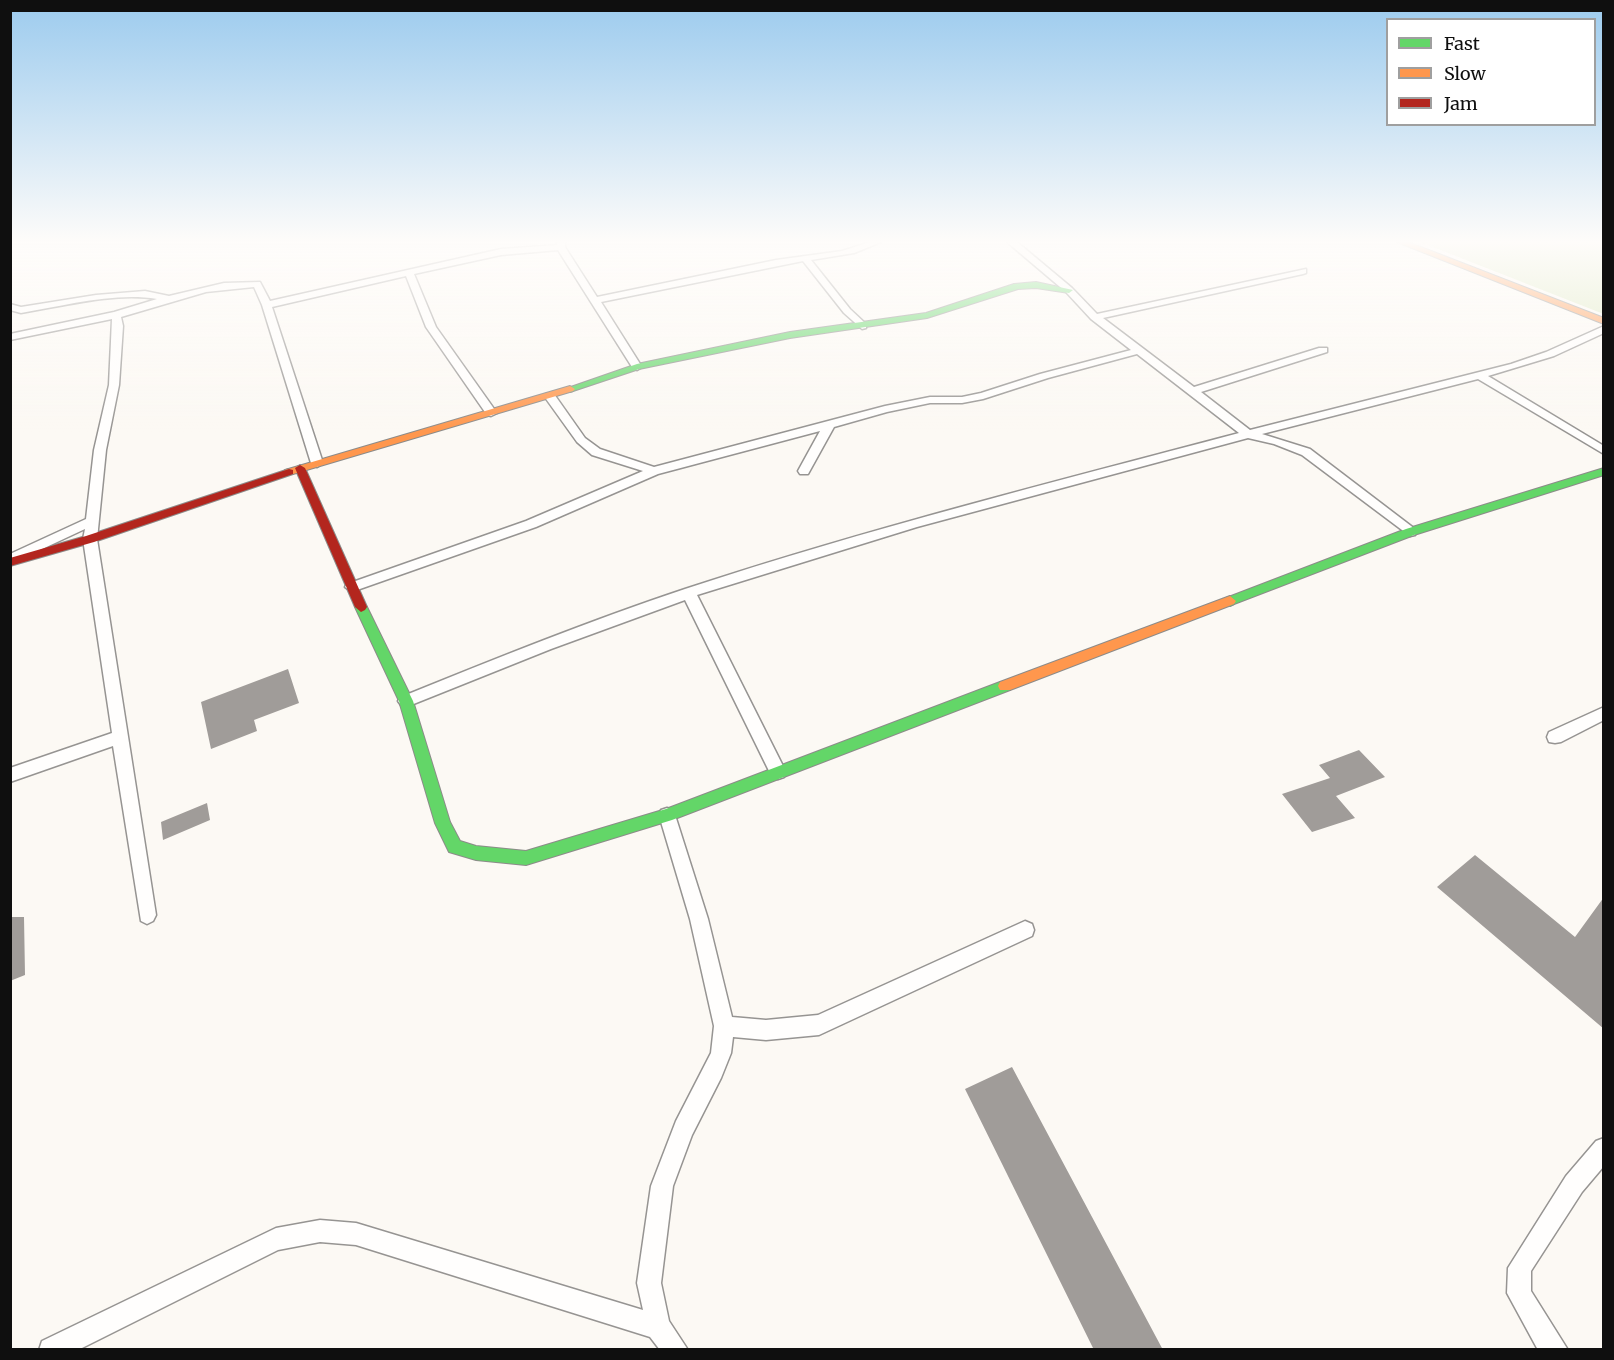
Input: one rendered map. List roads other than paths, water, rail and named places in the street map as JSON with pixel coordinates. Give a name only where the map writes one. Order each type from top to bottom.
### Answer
[{"type":"street","points":[[10,307],[26,310],[48,305]]},
{"type":"street","points":[[10,337],[116,315],[147,305]]},
{"type":"street","points":[[267,305],[317,463]]},
{"type":"street","points":[[422,305],[431,327],[490,413]]},
{"type":"street","points":[[599,305],[637,367]]},
{"type":"street","points":[[843,305],[862,326]]},
{"type":"street","points":[[10,561],[66,546],[300,468],[550,396],[637,367],[790,335],[927,315],[953,305]]},
{"type":"street","points":[[1084,305],[1095,317],[1138,351],[1248,434],[1278,441],[1306,452],[1410,532]]},
{"type":"street","points":[[1095,317],[1147,305]]},
{"type":"street","points":[[1564,305],[1604,321]]},
{"type":"street","points":[[116,315],[118,326],[114,385],[100,450],[90,522],[90,538],[147,915]]},
{"type":"street","points":[[406,701],[546,645],[689,593],[913,524],[1479,375],[1550,354],[1604,329]]},
{"type":"street","points":[[1194,391],[1323,350]]},
{"type":"street","points":[[352,587],[531,524],[654,471],[829,426],[885,409],[930,400],[962,400],[983,396],[1044,376],[1138,351]]},
{"type":"street","points":[[1479,375],[1604,451]]},
{"type":"street","points":[[550,396],[581,440],[596,452],[654,471]]},
{"type":"street","points":[[804,471],[829,426]]},
{"type":"street","points":[[300,468],[352,587],[406,701],[443,823],[455,847],[477,853],[526,858],[667,815],[1410,532],[1604,471]]},
{"type":"street","points":[[10,561],[41,543],[90,522]]},
{"type":"street","points":[[10,549],[41,543],[66,546]]},
{"type":"street","points":[[689,593],[778,772]]},
{"type":"street","points":[[1555,737],[1604,713]]},
{"type":"street","points":[[10,775],[120,737]]},
{"type":"street","points":[[667,815],[699,919],[724,1026],[721,1053],[711,1078],[684,1129],[662,1186],[649,1283],[658,1327],[676,1350]]},
{"type":"street","points":[[724,1026],[766,1030],[819,1025],[1025,930]]},
{"type":"street","points":[[1556,1350],[1547,1341],[1519,1293],[1520,1268],[1574,1184],[1604,1149]]},
{"type":"street","points":[[51,1350],[276,1239],[320,1231],[356,1234],[658,1327]]}]
